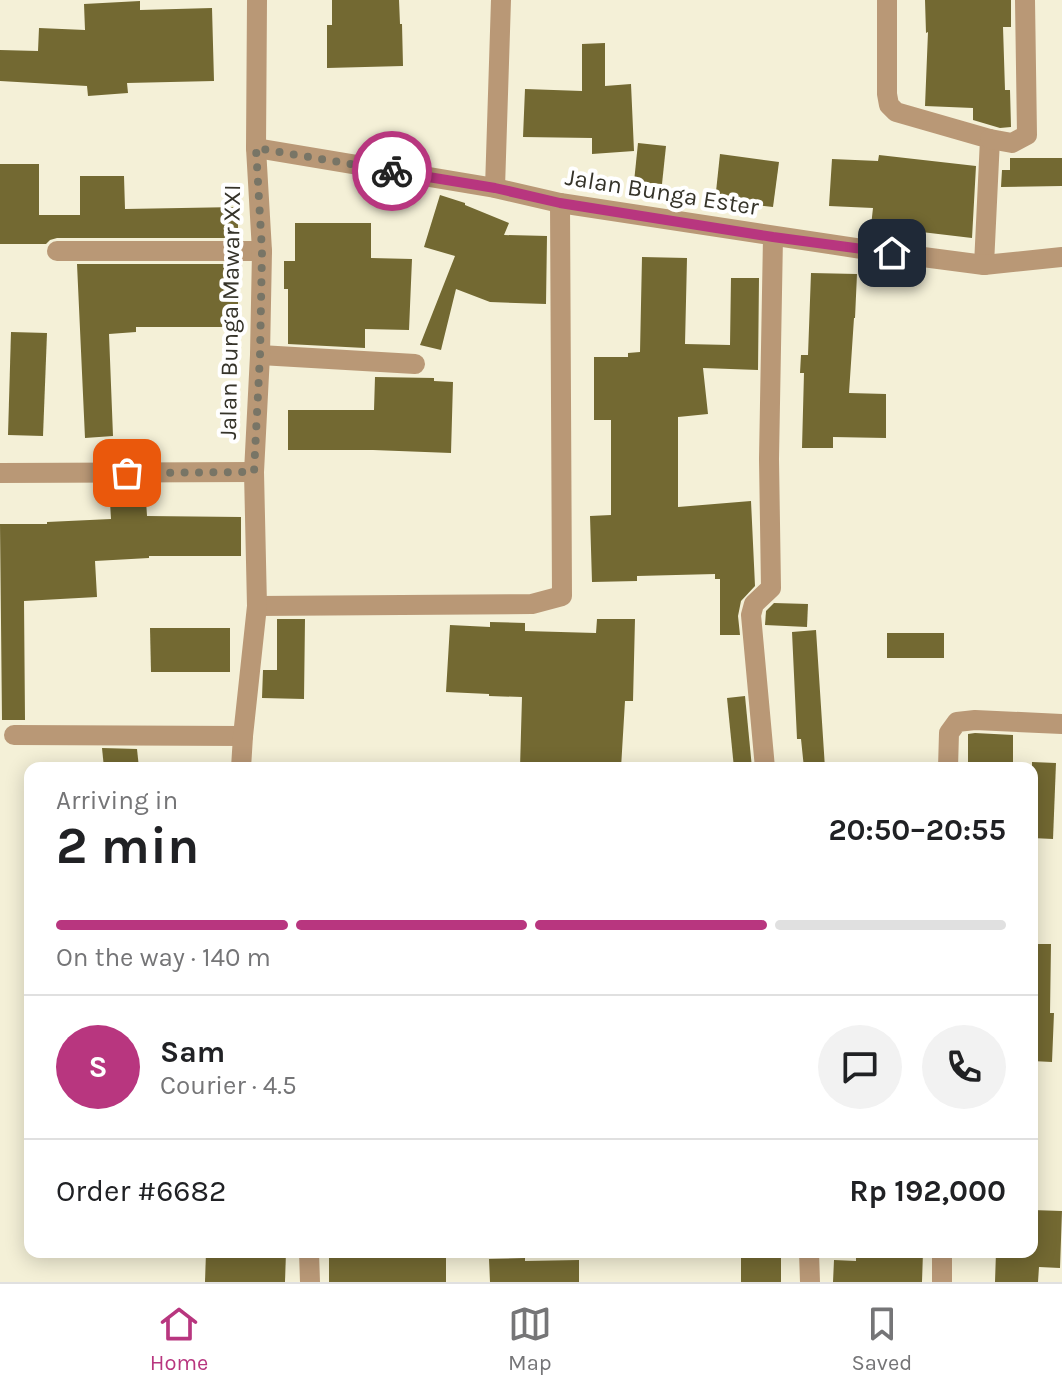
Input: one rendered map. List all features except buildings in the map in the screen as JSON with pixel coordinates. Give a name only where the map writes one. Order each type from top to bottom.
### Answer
[{"type":"street","name":"Jalan Bunga Mawar XXI","points":[[241,762],[257,606],[254,472],[262,251],[256,148],[257,0]]},
{"type":"street","points":[[495,188],[501,0]]},
{"type":"street","points":[[887,0],[889,105],[896,112],[1012,143],[1027,135],[1025,0]]},
{"type":"street","points":[[984,265],[990,139]]},
{"type":"street","name":"Jalan Bunga Ester","points":[[256,148],[495,188],[560,203],[773,237],[984,265],[1062,257]]},
{"type":"street","points":[[257,606],[532,604],[562,596],[560,203]]},
{"type":"street","points":[[764,762],[751,615],[754,604],[771,588],[769,459],[773,237]]},
{"type":"street","points":[[57,251],[262,251]]},
{"type":"street","points":[[260,355],[415,364]]},
{"type":"street","points":[[0,473],[254,472]]},
{"type":"street","points":[[948,762],[949,733],[957,722],[1062,724]]},
{"type":"street","points":[[14,735],[243,736]]},
{"type":"street","points":[[309,1258],[310,1282]]},
{"type":"street","points":[[809,1258],[810,1282]]},
{"type":"street","points":[[942,1258],[942,1282]]},
{"type":"way so far","points":[[127,473],[254,472],[262,251],[256,148],[392,171]]},
{"type":"route","points":[[392,171],[495,188],[560,203],[892,253]]}]
